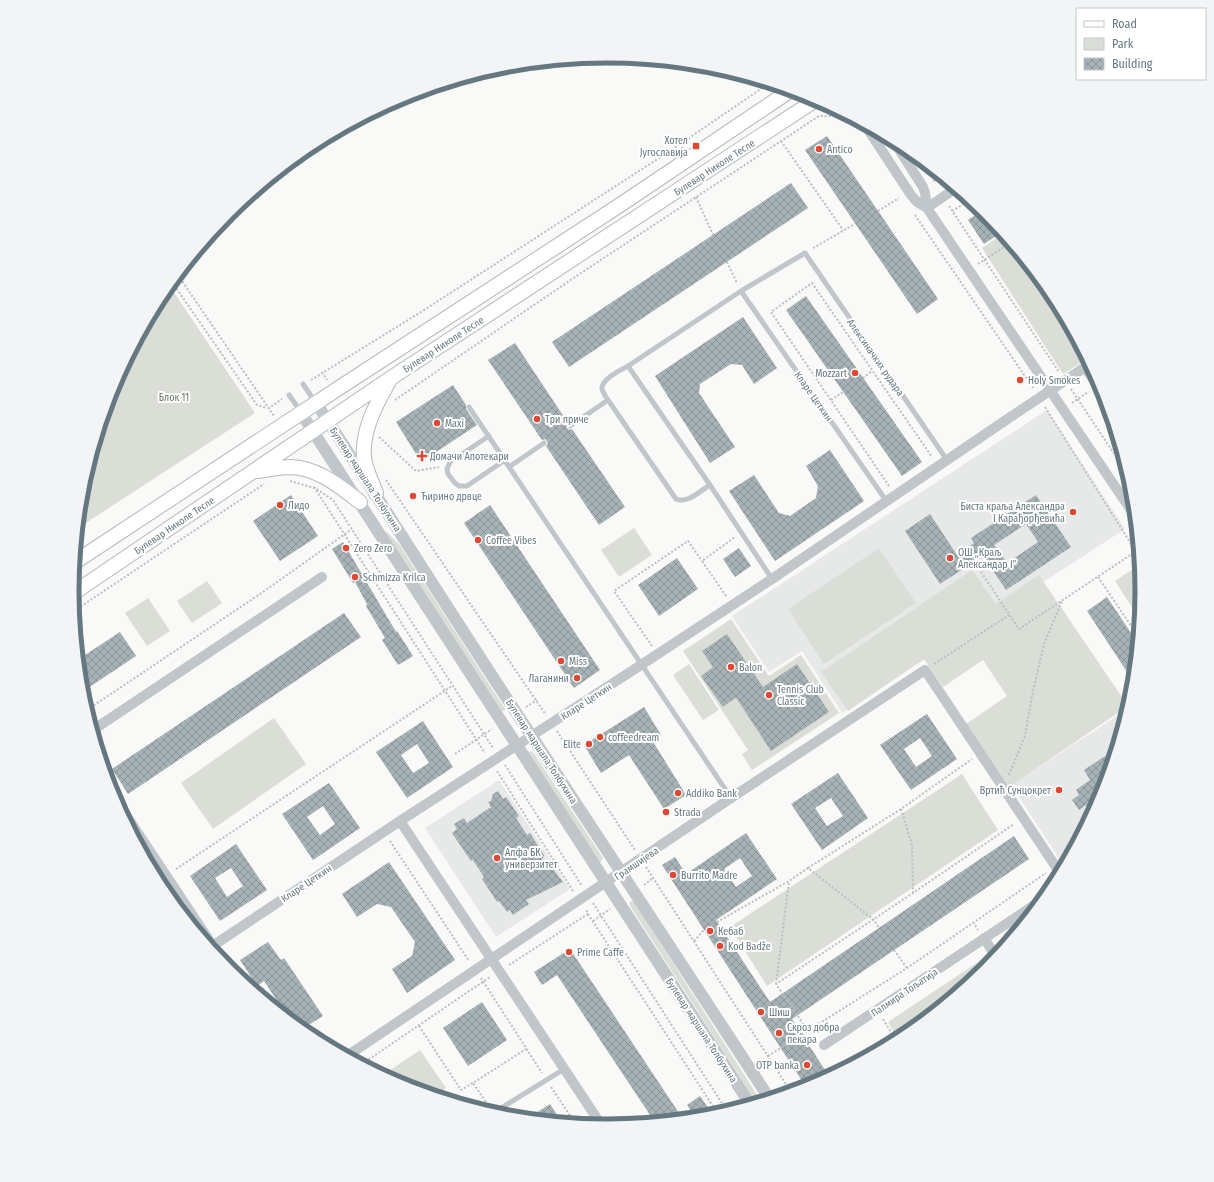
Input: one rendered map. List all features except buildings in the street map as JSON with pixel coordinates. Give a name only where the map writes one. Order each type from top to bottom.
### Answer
[{"type":"main road","name":"Булевар Николе Тесле","points":[[80,559],[626,201],[785,94]]},
{"type":"main road","name":"Булевар Николе Тесле","points":[[79,589],[391,378],[810,103]]},
{"type":"main road","points":[[376,493],[364,458],[365,436],[372,412],[391,378]]},
{"type":"main road","points":[[254,471],[290,468],[310,470],[332,481],[360,502]]},
{"type":"street","points":[[861,129],[911,194],[918,202],[927,208],[1127,505]]},
{"type":"street","points":[[901,153],[925,193],[927,208]]},
{"type":"street","points":[[927,208],[951,191]]},
{"type":"street","points":[[1050,390],[1085,367]]},
{"type":"street","name":"Кларе Цеткин","points":[[215,944],[400,821],[642,666],[887,502],[1050,390]]},
{"type":"street","name":"Булевар маршала Толбухина","points":[[316,403],[376,493],[532,737],[767,1094]]},
{"type":"street","name":"Булевар маршала Толбухина","points":[[301,413],[747,1100]]},
{"type":"street","points":[[97,727],[322,577]]},
{"type":"street","points":[[925,670],[1056,869]]},
{"type":"street","name":"Грамшијева","points":[[352,1053],[731,798],[925,670]]},
{"type":"street","points":[[400,821],[597,1119]]},
{"type":"street","name":"Кларе Цеткин","points":[[134,827],[167,876],[184,907]]},
{"type":"street","name":"Палмира Тољатија","points":[[824,1045],[1028,909]]},
{"type":"street","points":[[984,938],[993,951]]},
{"type":"lane","points":[[710,485],[685,501],[676,499],[603,393],[602,385],[605,380],[742,291],[805,253]]},
{"type":"lane","name":"Алексиначких рудара","points":[[805,253],[947,460]]},
{"type":"lane","name":"Кларе Цеткин","points":[[742,291],[887,502]]},
{"type":"lane","points":[[628,366],[710,485],[772,579]]},
{"type":"lane","points":[[303,384],[316,403]]},
{"type":"lane","points":[[289,395],[301,413]]},
{"type":"lane","points":[[570,426],[608,400]]},
{"type":"lane","points":[[469,407],[731,798]]},
{"type":"lane","points":[[489,436],[450,462],[447,470],[448,474],[455,483],[467,486],[505,460]]},
{"type":"lane","points":[[509,467],[544,443]]},
{"type":"lane","points":[[501,1108],[564,1069]]},
{"type":"path","points":[[303,384],[421,312],[670,151],[764,87]]},
{"type":"path","points":[[391,402],[568,281],[819,116],[839,116]]},
{"type":"path","points":[[781,141],[843,230]]},
{"type":"path","points":[[929,175],[984,260],[1118,460]]},
{"type":"path","points":[[878,211],[902,196]]},
{"type":"path","points":[[696,197],[714,235]]},
{"type":"path","points":[[952,211],[965,203]]},
{"type":"path","points":[[911,209],[1039,398],[1133,544]]},
{"type":"path","points":[[805,253],[855,224]]},
{"type":"path","points":[[969,270],[1006,246]]},
{"type":"path","points":[[727,262],[742,291]]},
{"type":"path","points":[[181,280],[268,409]]},
{"type":"path","points":[[892,491],[772,312],[812,284],[935,461]]},
{"type":"path","points":[[176,287],[257,405],[268,409]]},
{"type":"path","points":[[863,378],[872,371]]},
{"type":"path","points":[[1063,410],[1095,388]]},
{"type":"path","points":[[831,400],[843,392]]},
{"type":"path","points":[[268,409],[289,395]]},
{"type":"path","points":[[373,433],[416,470],[448,465]]},
{"type":"path","points":[[386,480],[552,723],[788,1087]]},
{"type":"path","points":[[288,481],[315,488],[333,500],[484,734],[495,760],[584,898],[601,915],[724,1106]]},
{"type":"path","points":[[79,607],[265,483]]},
{"type":"path","points":[[315,488],[476,740],[495,760],[584,898],[588,914],[714,1108]]},
{"type":"path","points":[[92,707],[263,592],[352,529]]},
{"type":"path","points":[[702,561],[741,533]]},
{"type":"path","points":[[652,647],[614,591],[688,541],[726,596],[720,600]]},
{"type":"path","points":[[981,572],[1019,629],[1134,553]]},
{"type":"path","points":[[1098,576],[1134,629]]},
{"type":"path","points":[[1003,787],[1025,736],[1032,696],[1044,644],[1062,600]]},
{"type":"path","points":[[925,670],[1009,615]]},
{"type":"path","points":[[167,876],[452,685]]},
{"type":"path","points":[[455,754],[502,723]]},
{"type":"path","points":[[717,922],[789,880],[901,809],[980,753]]},
{"type":"path","points":[[901,809],[912,845],[913,893]]},
{"type":"path","points":[[776,984],[874,920],[1023,817]]},
{"type":"path","points":[[808,868],[874,920],[879,928]]},
{"type":"path","points":[[768,1056],[1052,874]]},
{"type":"path","points":[[789,880],[776,984],[808,1031]]},
{"type":"path","points":[[593,921],[619,902]]},
{"type":"path","points":[[366,1061],[588,914]]},
{"type":"path","points":[[694,941],[704,930]]},
{"type":"path","points":[[894,950],[907,968]]},
{"type":"path","points":[[864,1052],[936,1004]]},
{"type":"path","points":[[877,1010],[892,1033]]},
{"type":"path","points":[[419,1026],[461,1090],[526,1049]]},
{"type":"path","points":[[473,1083],[488,1105]]},
{"type":"shaded area","name":"ОШ „Краљ Александар I”","points":[[1047,410],[1125,529],[842,713],[802,651],[769,672],[732,616]]},
{"type":"shaded area","name":"Вртић Сунцокрет","points":[[1120,714],[1107,761],[1095,793],[1081,825],[1060,861],[1011,785]]},
{"type":"shaded area","name":"Алфа БК универзитет","points":[[499,780],[570,889],[496,937],[425,828]]},
{"type":"green space","points":[[998,237],[1004,243],[1046,298],[1083,362],[1063,374],[982,248]]},
{"type":"green space","name":"Блок 11","points":[[173,291],[255,413],[84,524],[89,488],[97,454],[119,389],[133,357]]},
{"type":"green space","points":[[634,528],[652,555],[619,577],[601,550]]},
{"type":"green space","points":[[383,531],[388,533],[399,544],[505,709],[504,711],[502,711]]},
{"type":"green space","points":[[879,548],[916,603],[824,664],[788,609]]},
{"type":"green space","points":[[1133,569],[1134,571],[1134,611],[1115,581]]},
{"type":"green space","points":[[972,570],[996,604],[1039,575],[1124,700],[1121,711],[1009,787],[966,724],[1007,696],[983,660],[943,687],[924,659],[848,711],[821,672]]},
{"type":"green space","points":[[207,581],[222,603],[192,623],[177,601]]},
{"type":"green space","points":[[148,598],[170,631],[147,646],[125,613]]},
{"type":"green space","name":"Tennis Club Classic","points":[[731,619],[769,676],[801,655],[839,713],[752,770],[742,754],[748,750],[683,651]]},
{"type":"green space","points":[[689,664],[719,710],[703,720],[673,675]]},
{"type":"green space","points":[[274,718],[306,764],[213,829],[181,783]]},
{"type":"green space","points":[[529,751],[533,752],[603,858],[601,862],[528,753]]},
{"type":"green space","points":[[962,774],[998,830],[767,986],[730,927]]},
{"type":"green space","points":[[630,901],[634,902],[758,1097],[754,1098],[630,906]]},
{"type":"green space","points":[[981,960],[982,962],[955,988],[900,1030],[895,1033],[888,1022]]},
{"type":"green space","points":[[420,1050],[446,1088],[440,1092],[388,1072]]},
{"type":"place","name":"Хотел Југославија","points":[[696,146]]},
{"type":"place","name":"Antico","points":[[819,149]]},
{"type":"place","name":"Mozzart","points":[[855,373]]},
{"type":"place","name":"Holy Smokes","points":[[1020,380]]},
{"type":"place","name":"Три приче","points":[[537,419]]},
{"type":"place","name":"Maxi","points":[[437,423]]},
{"type":"place","name":"Домачи Апотекари","points":[[422,456]]},
{"type":"place","name":"Ћирино дрвце","points":[[413,496]]},
{"type":"place","name":"Лидо","points":[[280,505]]},
{"type":"place","name":"Биста краља Александра I Карађорђевића","points":[[1073,512]]},
{"type":"place","name":"Coffee Vibes","points":[[478,540]]},
{"type":"place","name":"Zero Zero","points":[[346,548]]},
{"type":"place","name":"ОШ „Краљ Александар I”","points":[[950,558]]},
{"type":"place","name":"Schmizza Krilca","points":[[355,577]]},
{"type":"place","name":"Miss","points":[[561,661]]},
{"type":"place","name":"Balon","points":[[731,667]]},
{"type":"place","name":"Лаганини","points":[[577,678]]},
{"type":"place","name":"Tennis Club Classic","points":[[769,695]]},
{"type":"place","name":"coffeedream","points":[[600,737]]},
{"type":"place","name":"Elite","points":[[589,744]]},
{"type":"place","name":"Вртић Сунцокрет","points":[[1059,790]]},
{"type":"place","name":"Addiko Bank","points":[[678,793]]},
{"type":"place","name":"Strada","points":[[666,812]]},
{"type":"place","name":"Алфа БК универзитет","points":[[497,858]]},
{"type":"place","name":"Burrito Madre","points":[[673,875]]},
{"type":"place","name":"Кебаб","points":[[710,931]]},
{"type":"place","name":"Kod Badže","points":[[720,946]]},
{"type":"place","name":"Prime Caffe","points":[[569,952]]},
{"type":"place","name":"Шиш","points":[[761,1012]]},
{"type":"place","name":"Скроз добра пекара","points":[[779,1033]]},
{"type":"place","name":"OTP banka","points":[[807,1065]]}]
